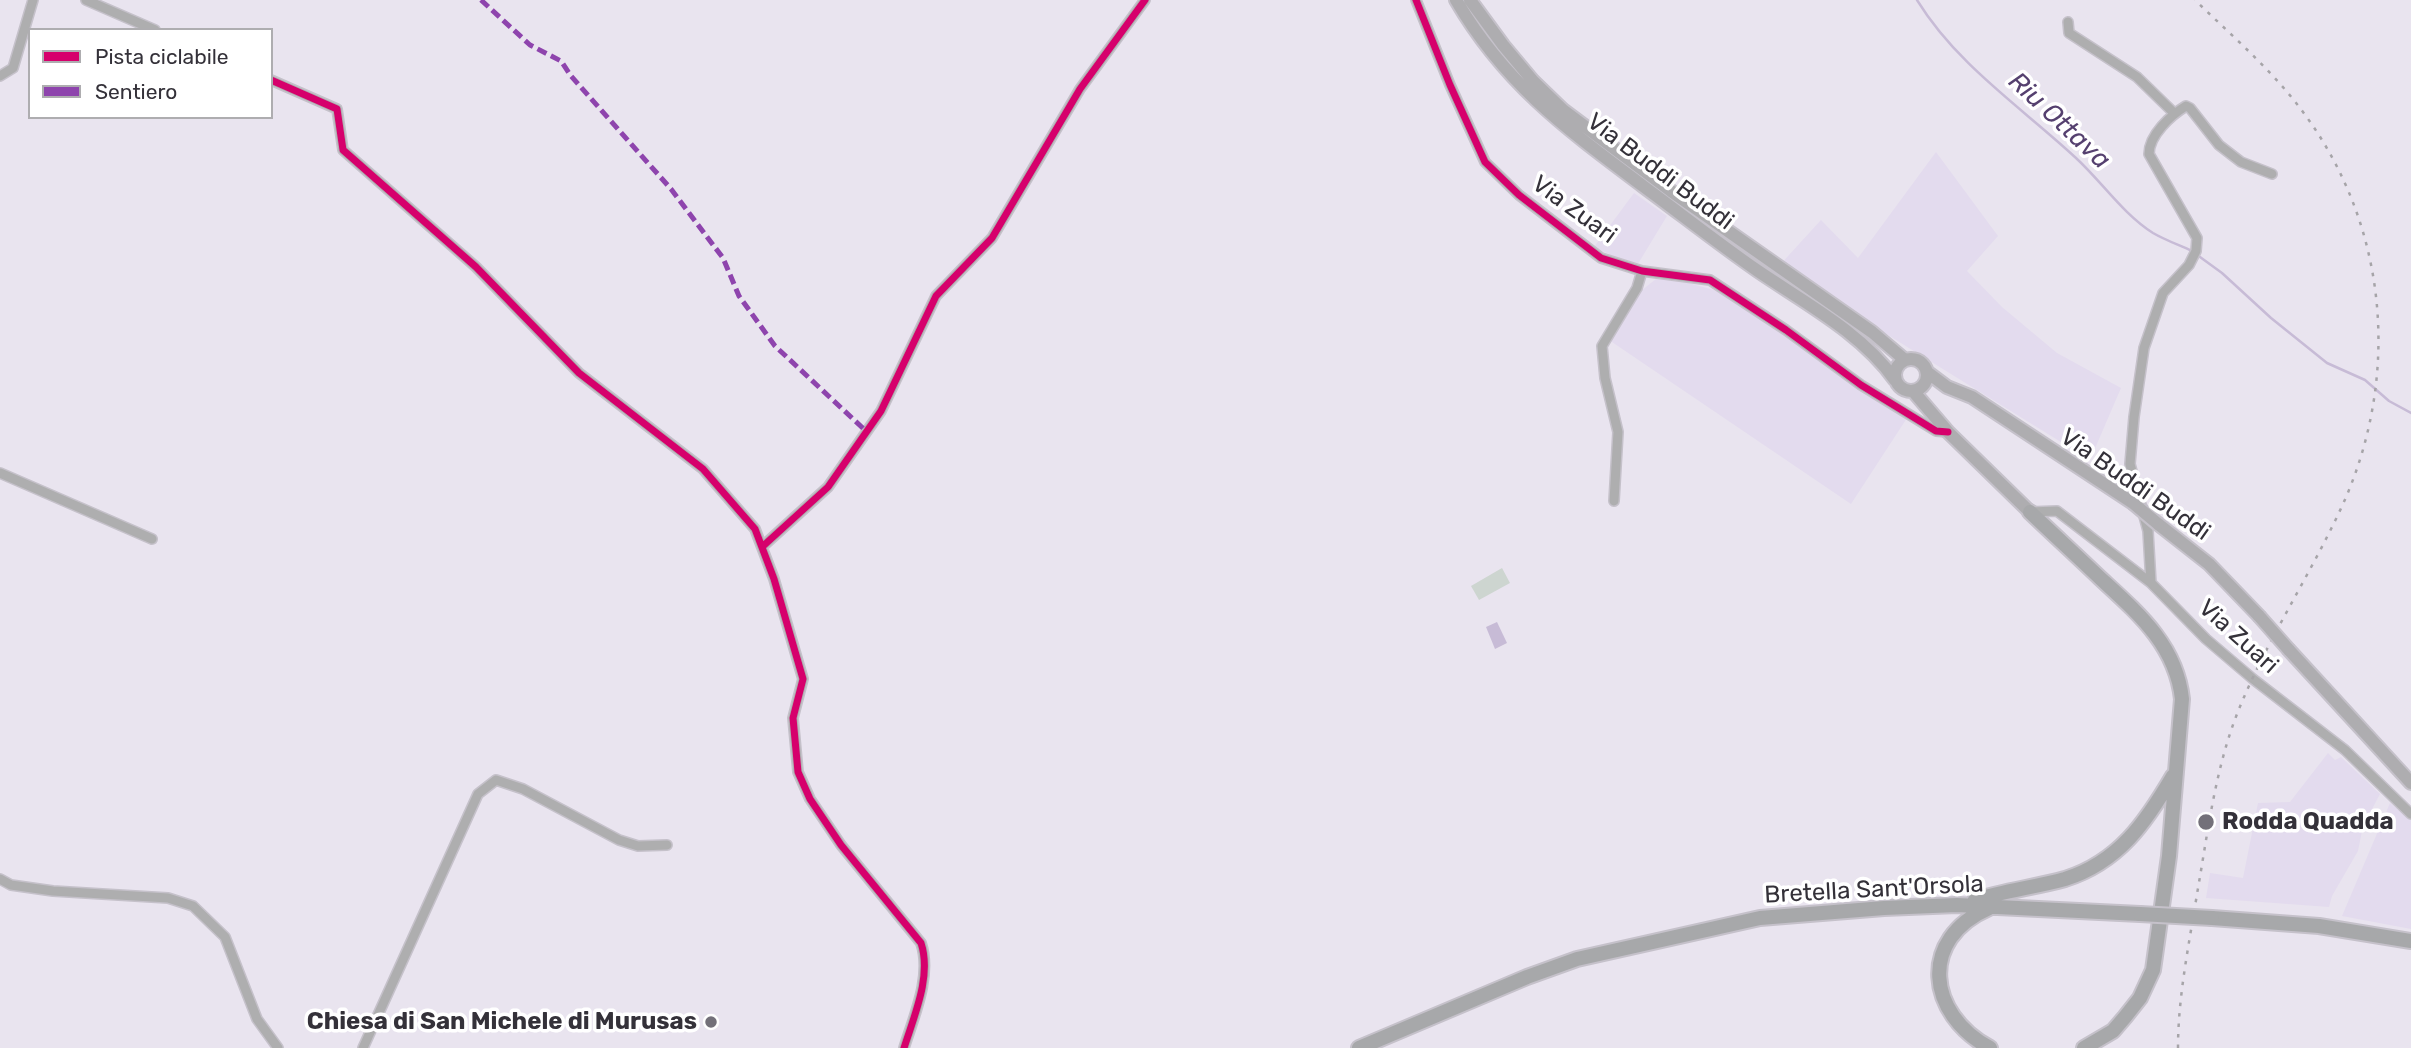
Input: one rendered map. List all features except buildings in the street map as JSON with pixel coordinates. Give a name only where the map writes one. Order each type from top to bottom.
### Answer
[{"type":"main road","name":"Via Buddi Buddi","points":[[1456,0],[1493,55],[1525,92],[1566,128],[1742,259],[1847,333],[1878,359],[1895,380]]},
{"type":"main road","name":"Via Buddi Buddi","points":[[1470,0],[1510,54],[1563,110],[1682,199],[1872,332],[1905,360]]},
{"type":"main road","points":[[1905,360],[1919,361],[1927,372],[1926,383],[1918,390],[1902,389],[1895,380],[1895,370],[1905,360]]},
{"type":"main road","name":"Via Buddi Buddi","points":[[1927,372],[1947,387],[1972,397],[2133,503],[2209,564],[2411,783]]},
{"type":"main road","points":[[1913,391],[1948,432],[2144,620],[2165,646],[2180,683],[2182,699],[2169,856],[2153,970],[2140,998],[2113,1031],[2084,1048]]},
{"type":"main road","points":[[1957,905],[2067,878],[2106,858],[2123,846],[2146,821],[2176,772]]},
{"type":"main road","points":[[1990,1048],[1965,1030],[1954,1016],[1939,986],[1938,972],[1941,957],[1952,934],[1971,915],[1994,905]]},
{"type":"main road","name":"Bretella Sant'Orsola","points":[[1359,1048],[1527,977],[1577,959],[1760,918],[1884,908],[1994,905],[2319,926],[2411,941]]},
{"type":"street","points":[[0,76],[13,68],[33,0]]},
{"type":"street","points":[[86,0],[150,28]]},
{"type":"street","points":[[762,547],[828,486],[881,411],[936,296],[992,239],[1080,89],[1145,0]]},
{"type":"street","name":"Via Zuari","points":[[1416,0],[1485,162],[1519,195],[1601,258],[1642,271],[1710,280],[1786,330],[1861,386],[1936,430],[1948,432]]},
{"type":"street","points":[[2068,22],[2069,33],[2137,77],[2174,113]]},
{"type":"street","points":[[273,81],[337,109],[343,150],[476,267],[579,373],[703,469],[755,529],[774,579],[803,679],[793,718],[798,772],[810,799],[841,845],[921,943],[926,957],[919,1003],[904,1048]]},
{"type":"street","points":[[2151,583],[2148,531],[2130,464],[2134,417],[2144,348],[2164,293],[2189,265],[2196,251],[2197,238],[2150,154],[2150,144],[2174,113],[2186,106],[2219,145],[2241,162],[2272,174]]},
{"type":"street","points":[[1614,501],[1618,432],[1605,378],[1602,346],[1637,288],[1642,271]]},
{"type":"street","points":[[0,472],[152,539]]},
{"type":"street","name":"Via Zuari","points":[[2030,512],[2057,510],[2151,583],[2206,639],[2345,750],[2411,814]]},
{"type":"street","points":[[363,1048],[478,794],[496,780],[523,789],[619,840],[638,846],[667,845]]},
{"type":"street","points":[[0,879],[11,885],[53,891],[168,898],[193,906],[225,937],[257,1019],[278,1048]]},
{"type":"shaded area","points":[[1936,152],[1998,236],[1967,271],[2002,307],[2057,353],[2121,388],[2090,460],[1778,267],[1821,220],[1858,258]]},
{"type":"shaded area","points":[[1634,193],[1667,216],[1636,267],[1594,247]]},
{"type":"shaded area","points":[[1656,279],[1681,281],[1725,293],[1907,418],[1851,504],[1609,340],[1637,294]]},
{"type":"shaded area","points":[[1502,568],[1510,583],[1479,600],[1471,586]]},
{"type":"shaded area","points":[[1497,622],[1507,643],[1495,649],[1486,627]]},
{"type":"shaded area","points":[[2328,753],[2335,760],[2341,757],[2380,794],[2363,826],[2358,851],[2332,896],[2329,907],[2206,898],[2210,873],[2243,878],[2258,803],[2290,802]]},
{"type":"shaded area","points":[[2390,803],[2411,820],[2411,929],[2342,916]]},
{"type":"waterway","name":"Riu Ottava","points":[[1917,0],[1933,23],[1970,65],[2076,158],[2132,217],[2153,233],[2192,251]]},
{"type":"waterway","name":"Riu Ottava","points":[[2200,257],[2327,363],[2365,380],[2389,401],[2411,413]]},
{"type":"railway","points":[[2178,1048],[2187,951],[2224,754],[2250,683],[2343,504],[2361,455],[2373,404],[2378,353],[2377,302],[2368,252],[2353,203],[2332,156],[2303,112],[2278,82],[2195,0]]},
{"type":"marked path","points":[[481,0],[530,45],[561,61],[571,76],[671,189],[723,258],[739,296],[775,346],[867,432]]},
{"type":"cycle path","points":[[762,547],[828,487],[881,411],[936,296],[992,238],[1080,89],[1145,0]]},
{"type":"cycle path","points":[[1416,0],[1485,162],[1519,195],[1601,258],[1642,271],[1710,280],[1786,330],[1861,385],[1936,431],[1948,432]]},
{"type":"cycle path","points":[[273,81],[337,109],[343,150],[476,267],[579,373],[703,469],[755,529],[774,579],[803,679],[793,718],[798,772],[810,799],[841,845],[921,943],[924,956],[923,982],[904,1048]]},
{"type":"place","name":"Rodda Quadda","points":[[2206,822]]},
{"type":"place","name":"Chiesa di San Michele di Murusas","points":[[711,1022]]}]
